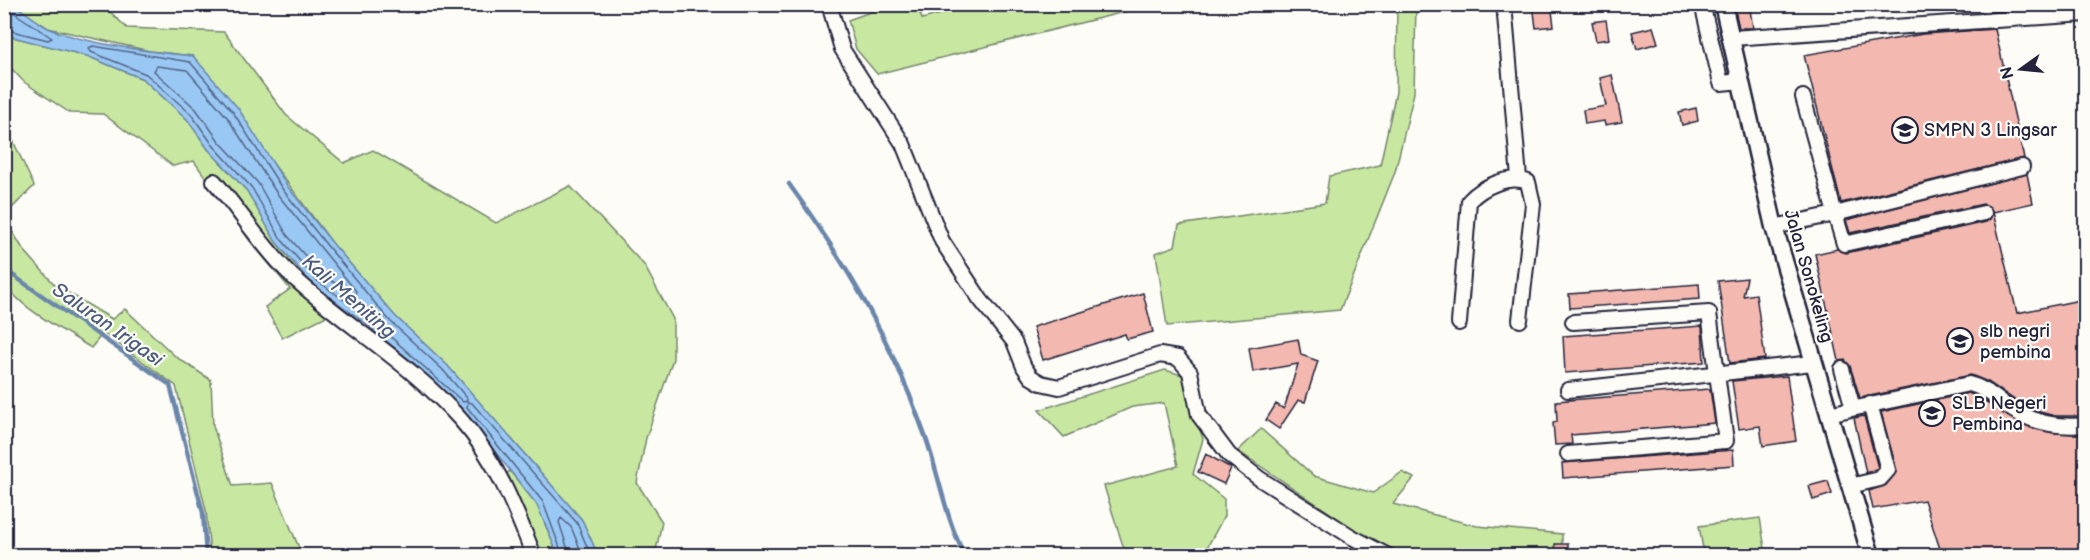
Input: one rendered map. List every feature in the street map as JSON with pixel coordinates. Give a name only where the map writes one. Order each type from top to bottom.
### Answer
[{"type":"street","points":[[830,4],[842,49],[903,144],[942,241],[980,298],[1014,342],[1031,377],[1047,386],[1059,387],[1160,355],[1178,358],[1190,372],[1199,415],[1229,455],[1260,479],[1352,537],[1388,555]]},
{"type":"street","points":[[1504,4],[1519,178]]},
{"type":"street","points":[[1702,4],[1721,83],[1741,81]]},
{"type":"street","name":"Jalan Sonokeling","points":[[1723,4],[1774,227],[1871,555]]},
{"type":"street","points":[[1732,38],[2085,14]]},
{"type":"street","points":[[1803,97],[1844,244],[1984,213]]},
{"type":"street","points":[[1774,227],[2022,167]]},
{"type":"street","points":[[1459,323],[1469,201],[1479,191],[1519,178],[1528,182],[1533,204],[1520,320]]},
{"type":"street","points":[[214,181],[252,232],[291,275],[414,375],[463,422],[500,477],[534,555]]},
{"type":"street","points":[[1568,454],[1726,441],[1710,313],[1573,322]]},
{"type":"street","points":[[1568,390],[1813,363]]},
{"type":"street","points":[[1842,369],[1853,408]]},
{"type":"street","points":[[1828,414],[1969,384],[1982,388],[2030,418],[2061,427],[2085,425]]},
{"type":"street","points":[[1850,486],[1880,479],[1887,472],[1870,404]]},
{"type":"green space","points":[[13,5],[103,5],[127,28],[224,32],[286,115],[344,163],[373,150],[496,223],[570,186],[644,265],[673,319],[673,359],[646,438],[637,483],[662,522],[655,555],[598,555],[582,520],[447,365],[395,316],[333,244],[193,56],[150,51],[48,28]]},
{"type":"green space","points":[[890,5],[917,5],[922,19],[975,5],[1152,5],[877,74],[856,49],[848,20]]},
{"type":"green space","points":[[1397,5],[1416,5],[1414,93],[1395,172],[1340,310],[1167,326],[1156,253],[1175,246],[1179,225],[1325,203],[1329,176],[1380,165],[1396,92]]},
{"type":"green space","points":[[5,35],[87,56],[143,79],[187,119],[208,149],[247,191],[276,242],[313,285],[345,307],[282,338],[265,307],[290,289],[250,241],[194,161],[173,166],[103,114],[70,113],[24,82],[8,65],[5,68]]},
{"type":"green space","points":[[4,121],[34,186],[5,215],[4,215]]},
{"type":"green space","points":[[5,219],[23,249],[55,285],[112,319],[125,309],[176,357],[211,380],[213,426],[233,486],[272,483],[302,555],[210,555],[206,510],[176,386],[103,333],[91,348],[44,319],[21,301],[12,292],[5,277],[3,252]]},
{"type":"green space","points":[[1165,370],[1182,375],[1203,439],[1193,474],[1224,499],[1224,516],[1203,555],[1128,555],[1124,549],[1104,486],[1178,466],[1164,403],[1132,407],[1064,437],[1039,410]]},
{"type":"green space","points":[[1261,429],[1314,476],[1373,493],[1402,472],[1414,478],[1393,504],[1477,526],[1562,534],[1562,555],[1406,555],[1370,540],[1238,451]]},
{"type":"green space","points":[[510,471],[537,505],[558,555],[541,555],[504,475]]},
{"type":"green space","points":[[1760,518],[1766,555],[1704,555],[1699,526]]},
{"type":"water","name":"Kali Meniting","points":[[4,5],[16,7],[48,28],[80,39],[139,50],[193,56],[238,108],[288,187],[333,244],[395,316],[447,365],[582,520],[598,555],[558,555],[537,505],[460,407],[368,325],[313,285],[276,242],[247,191],[208,149],[187,119],[143,79],[87,56],[5,35]]},
{"type":"building","points":[[1533,4],[1551,4],[1554,26],[1536,28]]},
{"type":"building","points":[[1749,4],[1753,28],[1739,28],[1734,6]]},
{"type":"building","points":[[1606,20],[1609,39],[1596,41],[1592,22]]},
{"type":"building","points":[[1653,27],[1658,43],[1637,49],[1632,32]]},
{"type":"building","points":[[1995,29],[2024,158],[1841,203],[1804,55],[1923,34]]},
{"type":"building","points":[[1612,75],[1622,122],[1605,125],[1604,121],[1585,124],[1583,110],[1606,106],[1600,78]]},
{"type":"building","points":[[1696,108],[1698,121],[1682,125],[1679,112]]},
{"type":"building","points":[[2027,174],[2033,203],[1993,212],[1990,207],[1983,204],[1850,233],[1846,220]]},
{"type":"building","points":[[1993,212],[2017,313],[2085,299],[2085,416],[2055,416],[2036,411],[2019,403],[1988,382],[1971,375],[1860,398],[1850,366],[1845,360],[1839,361],[1815,254],[1837,249],[1846,253],[1986,222]]},
{"type":"building","points":[[1747,278],[1743,296],[1756,294],[1765,359],[1730,363],[1718,281]]},
{"type":"building","points":[[1699,284],[1700,299],[1570,308],[1569,294]]},
{"type":"building","points":[[1143,293],[1153,332],[1127,339],[1125,334],[1043,360],[1033,327]]},
{"type":"building","points":[[1702,326],[1704,362],[1565,373],[1563,336]]},
{"type":"building","points":[[1298,339],[1301,355],[1318,361],[1305,402],[1298,400],[1279,429],[1266,420],[1276,404],[1284,409],[1298,364],[1253,372],[1249,348]]},
{"type":"building","points":[[1787,376],[1796,441],[1763,446],[1760,426],[1739,429],[1732,381]]},
{"type":"building","points":[[1710,389],[1715,423],[1571,435],[1572,444],[1555,445],[1553,423],[1557,422],[1556,401]]},
{"type":"building","points":[[1969,393],[2031,428],[2053,433],[2085,434],[2085,555],[1942,555],[1924,500],[1873,509],[1869,491],[1886,485],[1897,471],[1881,412]]},
{"type":"building","points":[[1864,416],[1878,468],[1866,473],[1854,418]]},
{"type":"building","points":[[1733,450],[1734,465],[1563,478],[1562,463]]},
{"type":"building","points":[[1206,454],[1231,468],[1224,484],[1198,472]]},
{"type":"building","points":[[1828,481],[1832,494],[1813,500],[1809,486]]},
{"type":"building","points":[[1555,544],[1568,544],[1568,555],[1556,555]]},
{"type":"waterway","points":[[789,184],[848,273],[897,366],[924,433],[947,511],[965,556]]},
{"type":"waterway","name":"Saluran Irigasi","points":[[4,269],[170,385],[203,513],[206,556]]},
{"type":"place","name":"SMPN 3 Lingsar","points":[[1905,130]]},
{"type":"place","name":"slb negri pembina","points":[[1960,341]]},
{"type":"place","name":"SLB Negeri Pembina","points":[[1932,413]]}]
